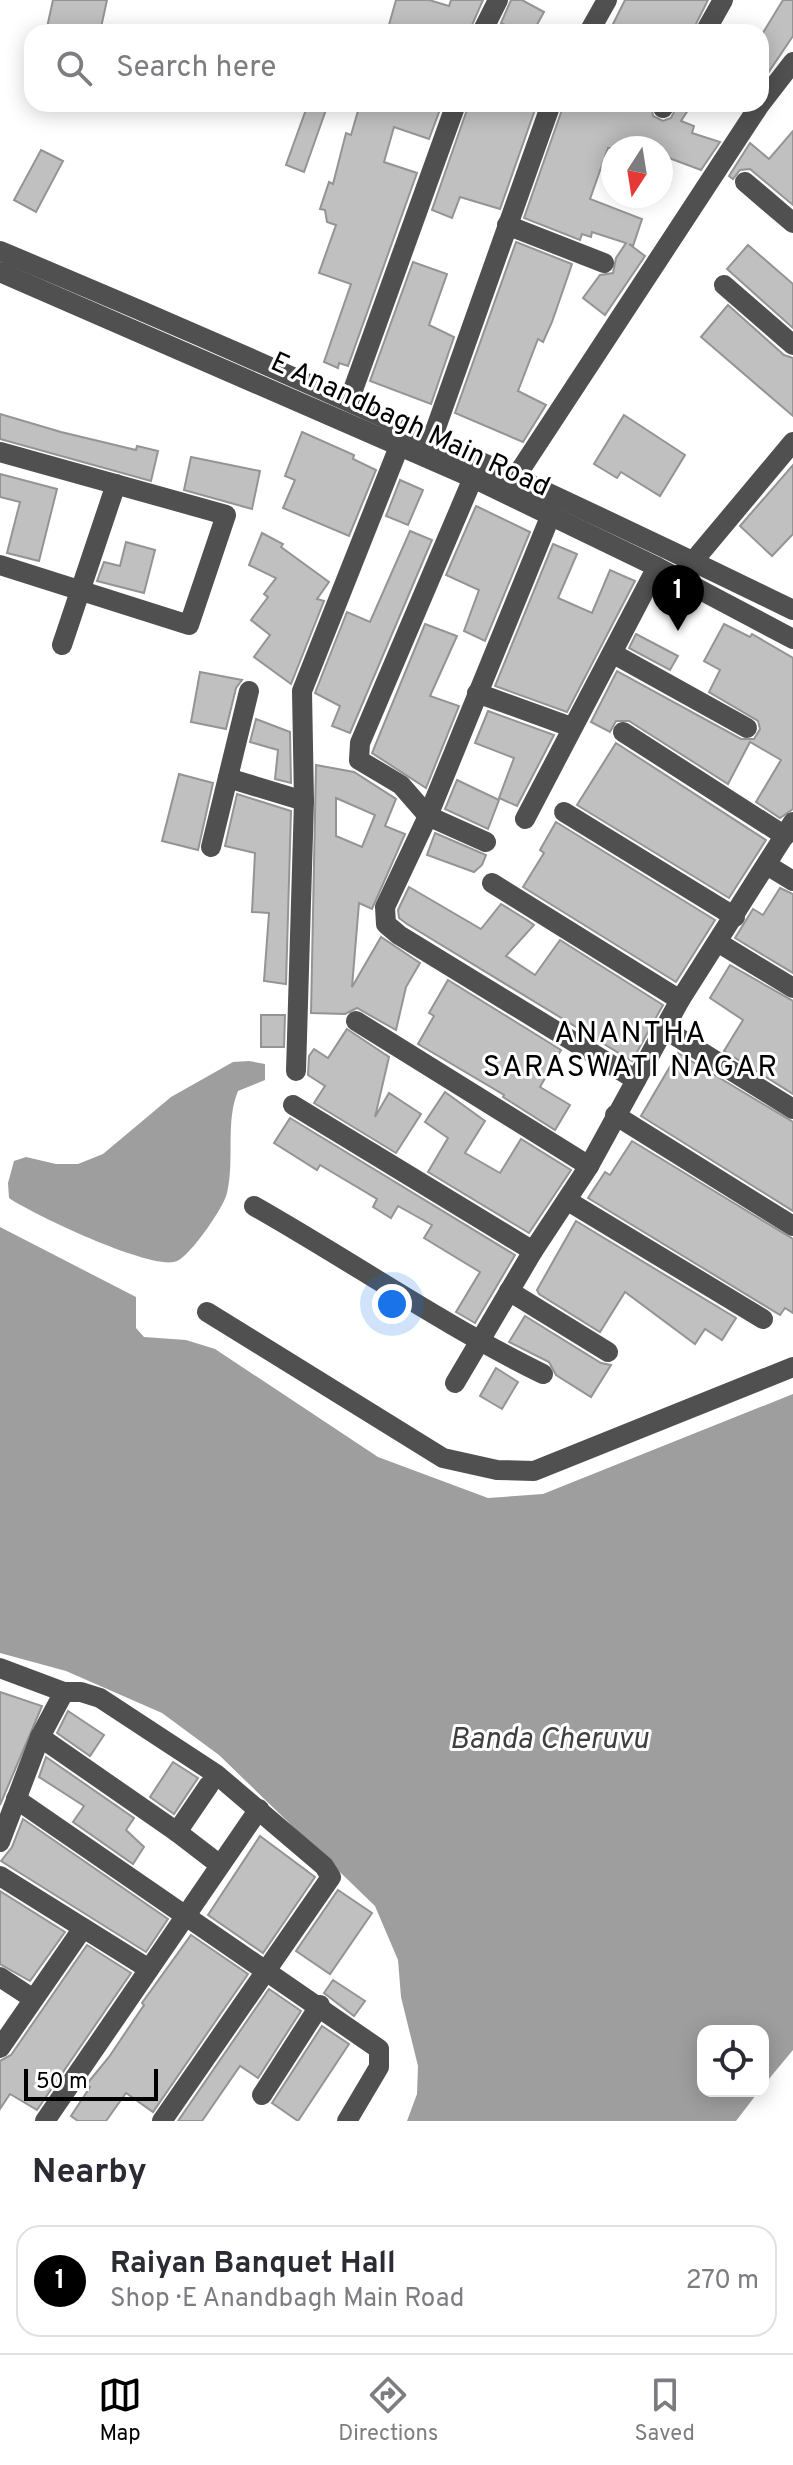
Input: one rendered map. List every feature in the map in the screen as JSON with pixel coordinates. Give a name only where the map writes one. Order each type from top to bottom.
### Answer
[{"type":"street","points":[[486,24],[498,0]]},
{"type":"street","points":[[594,24],[607,0]]},
{"type":"street","points":[[710,24],[723,0]]},
{"type":"street","points":[[769,93],[793,62]]},
{"type":"street","points":[[349,401],[453,112]]},
{"type":"street","points":[[432,439],[548,112]]},
{"type":"street","points":[[515,478],[755,112]]},
{"type":"street","points":[[745,182],[793,223]]},
{"type":"street","points":[[507,225],[604,263]]},
{"type":"street","name":"E Anandbagh Main Road","points":[[0,251],[349,401],[473,478],[657,567],[793,639]]},
{"type":"street","name":"E Anandbagh Main Road","points":[[0,272],[403,437],[432,439],[793,610]]},
{"type":"street","points":[[724,285],[793,345]]},
{"type":"street","points":[[296,1071],[304,801],[302,691],[403,437]]},
{"type":"street","points":[[680,579],[691,560],[793,442]]},
{"type":"street","points":[[0,452],[226,515],[189,625],[0,565]]},
{"type":"street","points":[[473,478],[360,743],[359,760],[401,785],[428,816],[486,842]]},
{"type":"street","points":[[62,645],[116,484]]},
{"type":"street","points":[[550,517],[428,816],[385,907],[386,924],[412,944],[636,1080]]},
{"type":"street","points":[[525,819],[657,567]]},
{"type":"street","points":[[612,653],[747,728]]},
{"type":"street","points":[[211,847],[249,691]]},
{"type":"street","points":[[477,693],[571,727]]},
{"type":"street","points":[[455,1383],[533,1251],[589,1166],[663,1028],[789,829],[623,732]]},
{"type":"street","points":[[228,778],[304,801]]},
{"type":"street","points":[[564,812],[735,917]]},
{"type":"street","points":[[767,865],[793,881]]},
{"type":"street","points":[[492,883],[680,1000]]},
{"type":"street","points":[[719,943],[793,988]]},
{"type":"street","points":[[356,1021],[589,1166]]},
{"type":"street","points":[[663,1028],[793,1109]]},
{"type":"street","points":[[293,1105],[533,1251]]},
{"type":"street","points":[[615,1115],[793,1226]]},
{"type":"street","points":[[568,1201],[763,1319]]},
{"type":"street","points":[[254,1206],[342,1256],[479,1342],[543,1374]]},
{"type":"street","points":[[509,1291],[608,1352]]},
{"type":"street","points":[[207,1312],[443,1458],[497,1470],[534,1471],[793,1367]]},
{"type":"street","points":[[0,1668],[64,1692],[81,1692],[100,1698],[216,1774],[324,1866],[331,1877],[162,2121]]},
{"type":"street","points":[[0,1842],[40,1737],[64,1692]]},
{"type":"street","points":[[40,1737],[220,1865]]},
{"type":"street","points":[[0,1776],[187,1914],[379,2049],[379,2067],[347,2121]]},
{"type":"street","points":[[177,1832],[209,1785]]},
{"type":"street","points":[[45,2121],[259,1809]]},
{"type":"street","points":[[0,1876],[149,1969]]},
{"type":"street","points":[[0,2048],[83,1928]]},
{"type":"street","points":[[0,1977],[32,1998]]},
{"type":"street","points":[[262,2095],[320,2005]]},
{"type":"water","points":[[233,1062],[265,1064],[265,1080],[238,1091],[232,1115],[227,1193],[206,1230],[177,1261],[164,1262],[120,1250],[66,1228],[9,1198],[8,1183],[14,1161],[26,1157],[56,1164],[78,1164],[103,1154],[171,1097]]},
{"type":"water","name":"Banda Cheruvu","points":[[0,1227],[136,1297],[136,1328],[144,1337],[186,1340],[215,1349],[378,1457],[488,1498],[543,1494],[793,1394],[793,2050],[769,2079],[769,2025],[697,2025],[697,2097],[754,2097],[736,2121],[407,2121],[417,2094],[418,2066],[401,1997],[398,1960],[375,1906],[219,1755],[162,1713],[66,1671],[0,1653]]},
{"type":"building","points":[[53,0],[107,0],[102,24],[48,24]]},
{"type":"building","points":[[396,0],[429,0],[449,6],[451,0],[483,0],[472,24],[389,24]]},
{"type":"building","points":[[511,0],[522,0],[544,12],[537,24],[501,23]]},
{"type":"building","points":[[625,0],[708,0],[696,24],[613,24]]},
{"type":"building","points":[[783,0],[793,0],[793,36],[769,72],[769,24]]},
{"type":"building","points":[[305,112],[325,112],[304,172],[286,165]]},
{"type":"building","points":[[358,112],[439,112],[429,139],[394,127],[384,162],[417,173],[348,366],[339,363],[338,368],[324,362],[351,284],[319,273],[336,225],[327,222],[325,210],[320,209],[329,182],[333,184],[346,133],[351,135]]},
{"type":"building","points":[[466,112],[534,112],[500,209],[460,197],[452,218],[432,210]]},
{"type":"building","points":[[561,112],[652,112],[653,116],[663,121],[671,118],[674,112],[687,112],[681,121],[694,126],[692,133],[720,142],[701,170],[673,160],[673,136],[601,136],[601,168],[590,199],[601,203],[601,208],[613,208],[642,219],[633,246],[629,244],[645,256],[605,315],[583,298],[600,275],[613,273],[616,258],[626,243],[592,232],[591,237],[582,234],[580,240],[524,218]]},
{"type":"building","points":[[793,131],[793,205],[750,169],[740,170],[733,179],[729,176],[750,143],[769,159]]},
{"type":"building","points":[[41,150],[63,161],[36,212],[14,200]]},
{"type":"building","points":[[516,242],[572,264],[552,322],[543,342],[538,339],[518,391],[546,405],[523,442],[455,413]]},
{"type":"building","points":[[748,245],[793,284],[793,328],[727,269]]},
{"type":"building","points":[[413,262],[447,274],[429,325],[454,337],[431,404],[370,381]]},
{"type":"building","points":[[728,305],[784,355],[793,358],[793,416],[701,337]]},
{"type":"building","points":[[0,414],[136,450],[137,446],[158,451],[151,481],[0,439]]},
{"type":"building","points":[[624,415],[685,455],[660,496],[621,472],[617,478],[594,464]]},
{"type":"building","points":[[302,432],[354,455],[353,459],[376,470],[349,536],[283,508],[295,480],[285,476]]},
{"type":"building","points":[[191,457],[260,471],[252,509],[184,490]]},
{"type":"building","points":[[793,465],[793,534],[772,556],[740,526]]},
{"type":"building","points":[[0,474],[57,489],[39,561],[7,553],[20,502],[0,497]]},
{"type":"building","points":[[400,480],[423,490],[408,525],[386,516]]},
{"type":"building","points":[[476,506],[530,532],[485,641],[464,631],[479,590],[446,575]]},
{"type":"building","points":[[410,531],[432,540],[350,733],[332,726],[340,706],[315,693],[347,612],[370,622]]},
{"type":"building","points":[[262,533],[283,544],[281,547],[329,582],[317,599],[324,601],[291,684],[254,657],[270,635],[251,620],[268,597],[264,594],[276,578],[249,565]]},
{"type":"building","points":[[126,542],[155,550],[144,593],[97,581],[104,562],[120,566]]},
{"type":"building","points":[[553,544],[577,554],[558,598],[592,613],[610,570],[635,581],[567,712],[495,686]]},
{"type":"building","points":[[425,624],[457,636],[430,696],[459,706],[426,788],[372,753]]},
{"type":"building","points":[[724,624],[750,637],[752,634],[793,658],[793,809],[780,818],[756,802],[781,760],[750,742],[728,784],[629,721],[616,721],[610,732],[591,722],[617,671],[741,739],[754,739],[760,729],[758,721],[709,692],[720,670],[704,661]]},
{"type":"building","points":[[636,634],[678,656],[670,670],[629,648]]},
{"type":"building","points":[[200,672],[242,680],[236,688],[226,729],[191,722]]},
{"type":"building","points":[[488,711],[554,735],[517,806],[499,798],[514,758],[475,743]]},
{"type":"building","points":[[256,719],[290,732],[291,783],[275,779],[278,750],[250,742]]},
{"type":"building","points":[[616,743],[766,840],[729,898],[577,805]]},
{"type":"building","points":[[316,765],[354,772],[396,799],[385,826],[405,834],[372,909],[359,903],[352,987],[381,937],[420,963],[406,987],[396,1030],[357,1008],[345,1014],[311,1013]],"holes":[[[336,798],[375,815],[362,847],[336,836]]]},
{"type":"building","points":[[179,774],[213,783],[198,850],[162,841]]},
{"type":"building","points":[[457,780],[499,800],[488,829],[445,809]]},
{"type":"building","points":[[237,794],[291,811],[286,984],[264,981],[269,913],[252,912],[255,853],[225,846]]},
{"type":"building","points":[[556,822],[715,920],[676,982],[523,887],[544,853],[540,850]]},
{"type":"building","points":[[435,833],[486,855],[482,865],[474,872],[427,855]]},
{"type":"building","points":[[409,887],[481,929],[501,904],[527,920],[534,925],[506,956],[535,975],[560,940],[663,1005],[632,1061],[399,918],[398,910]]},
{"type":"building","points":[[780,888],[793,894],[793,973],[735,938],[753,909],[763,915]]},
{"type":"building","points":[[730,965],[793,1001],[793,1094],[724,1051],[743,1020],[710,998]]},
{"type":"building","points":[[448,980],[561,1050],[540,1087],[570,1105],[555,1130],[504,1095],[418,1044],[434,1016],[429,1013]]},
{"type":"building","points":[[261,1015],[285,1015],[284,1047],[261,1047]]},
{"type":"building","points":[[347,1029],[389,1057],[375,1117],[389,1093],[421,1114],[396,1153],[314,1103],[325,1086],[308,1075],[309,1056],[314,1049],[328,1058]]},
{"type":"building","points":[[678,1053],[793,1122],[793,1211],[641,1116]]},
{"type":"building","points":[[445,1092],[485,1121],[465,1153],[500,1173],[521,1139],[571,1170],[529,1233],[428,1172],[448,1138],[425,1122]]},
{"type":"building","points":[[290,1118],[515,1255],[475,1323],[456,1312],[480,1272],[424,1238],[432,1225],[398,1206],[391,1218],[373,1207],[377,1199],[320,1165],[317,1170],[274,1143]]},
{"type":"building","points":[[632,1141],[793,1239],[793,1313],[785,1308],[780,1315],[588,1198],[605,1172],[610,1175]]},
{"type":"building","points":[[576,1221],[736,1318],[722,1340],[705,1329],[695,1344],[625,1292],[600,1332],[539,1294],[537,1290]]},
{"type":"building","points":[[525,1316],[601,1363],[611,1365],[591,1397],[556,1375],[549,1362],[509,1342]]},
{"type":"building","points":[[496,1368],[518,1382],[502,1409],[480,1396]]},
{"type":"building","points":[[0,1692],[42,1706],[0,1805]]},
{"type":"building","points":[[68,1711],[104,1735],[90,1756],[57,1733]]},
{"type":"building","points":[[46,1757],[134,1818],[126,1830],[144,1847],[133,1864],[73,1822],[84,1806],[39,1777]]},
{"type":"building","points":[[173,1762],[198,1778],[174,1814],[150,1797]]},
{"type":"building","points":[[23,1819],[168,1919],[146,1952],[1,1861],[12,1847]]},
{"type":"building","points":[[260,1836],[315,1877],[263,1953],[208,1915]]},
{"type":"building","points":[[338,1890],[372,1913],[330,1974],[296,1951]]},
{"type":"building","points":[[0,1891],[65,1932],[30,1981],[0,1964]]},
{"type":"building","points":[[191,1935],[248,1974],[153,2112],[126,2093],[106,2121],[78,2121],[71,2116],[90,2087],[86,2085],[109,2057],[144,2005],[142,2003]]},
{"type":"building","points":[[87,1945],[131,1973],[37,2110],[10,2094],[0,2109],[0,2061],[11,2055]]},
{"type":"building","points":[[333,1980],[365,2001],[354,2016],[324,1993]]},
{"type":"building","points":[[269,1989],[301,2011],[258,2078],[240,2066],[202,2121],[178,2121]]},
{"type":"building","points":[[322,2026],[349,2044],[298,2121],[272,2103]]},
{"type":"place","name":"Raiyan Banquet Hall","points":[[678,631]]},
{"type":"district","name":"ANANTHA SARASWATI NAGAR","points":[[631,1049]]}]
